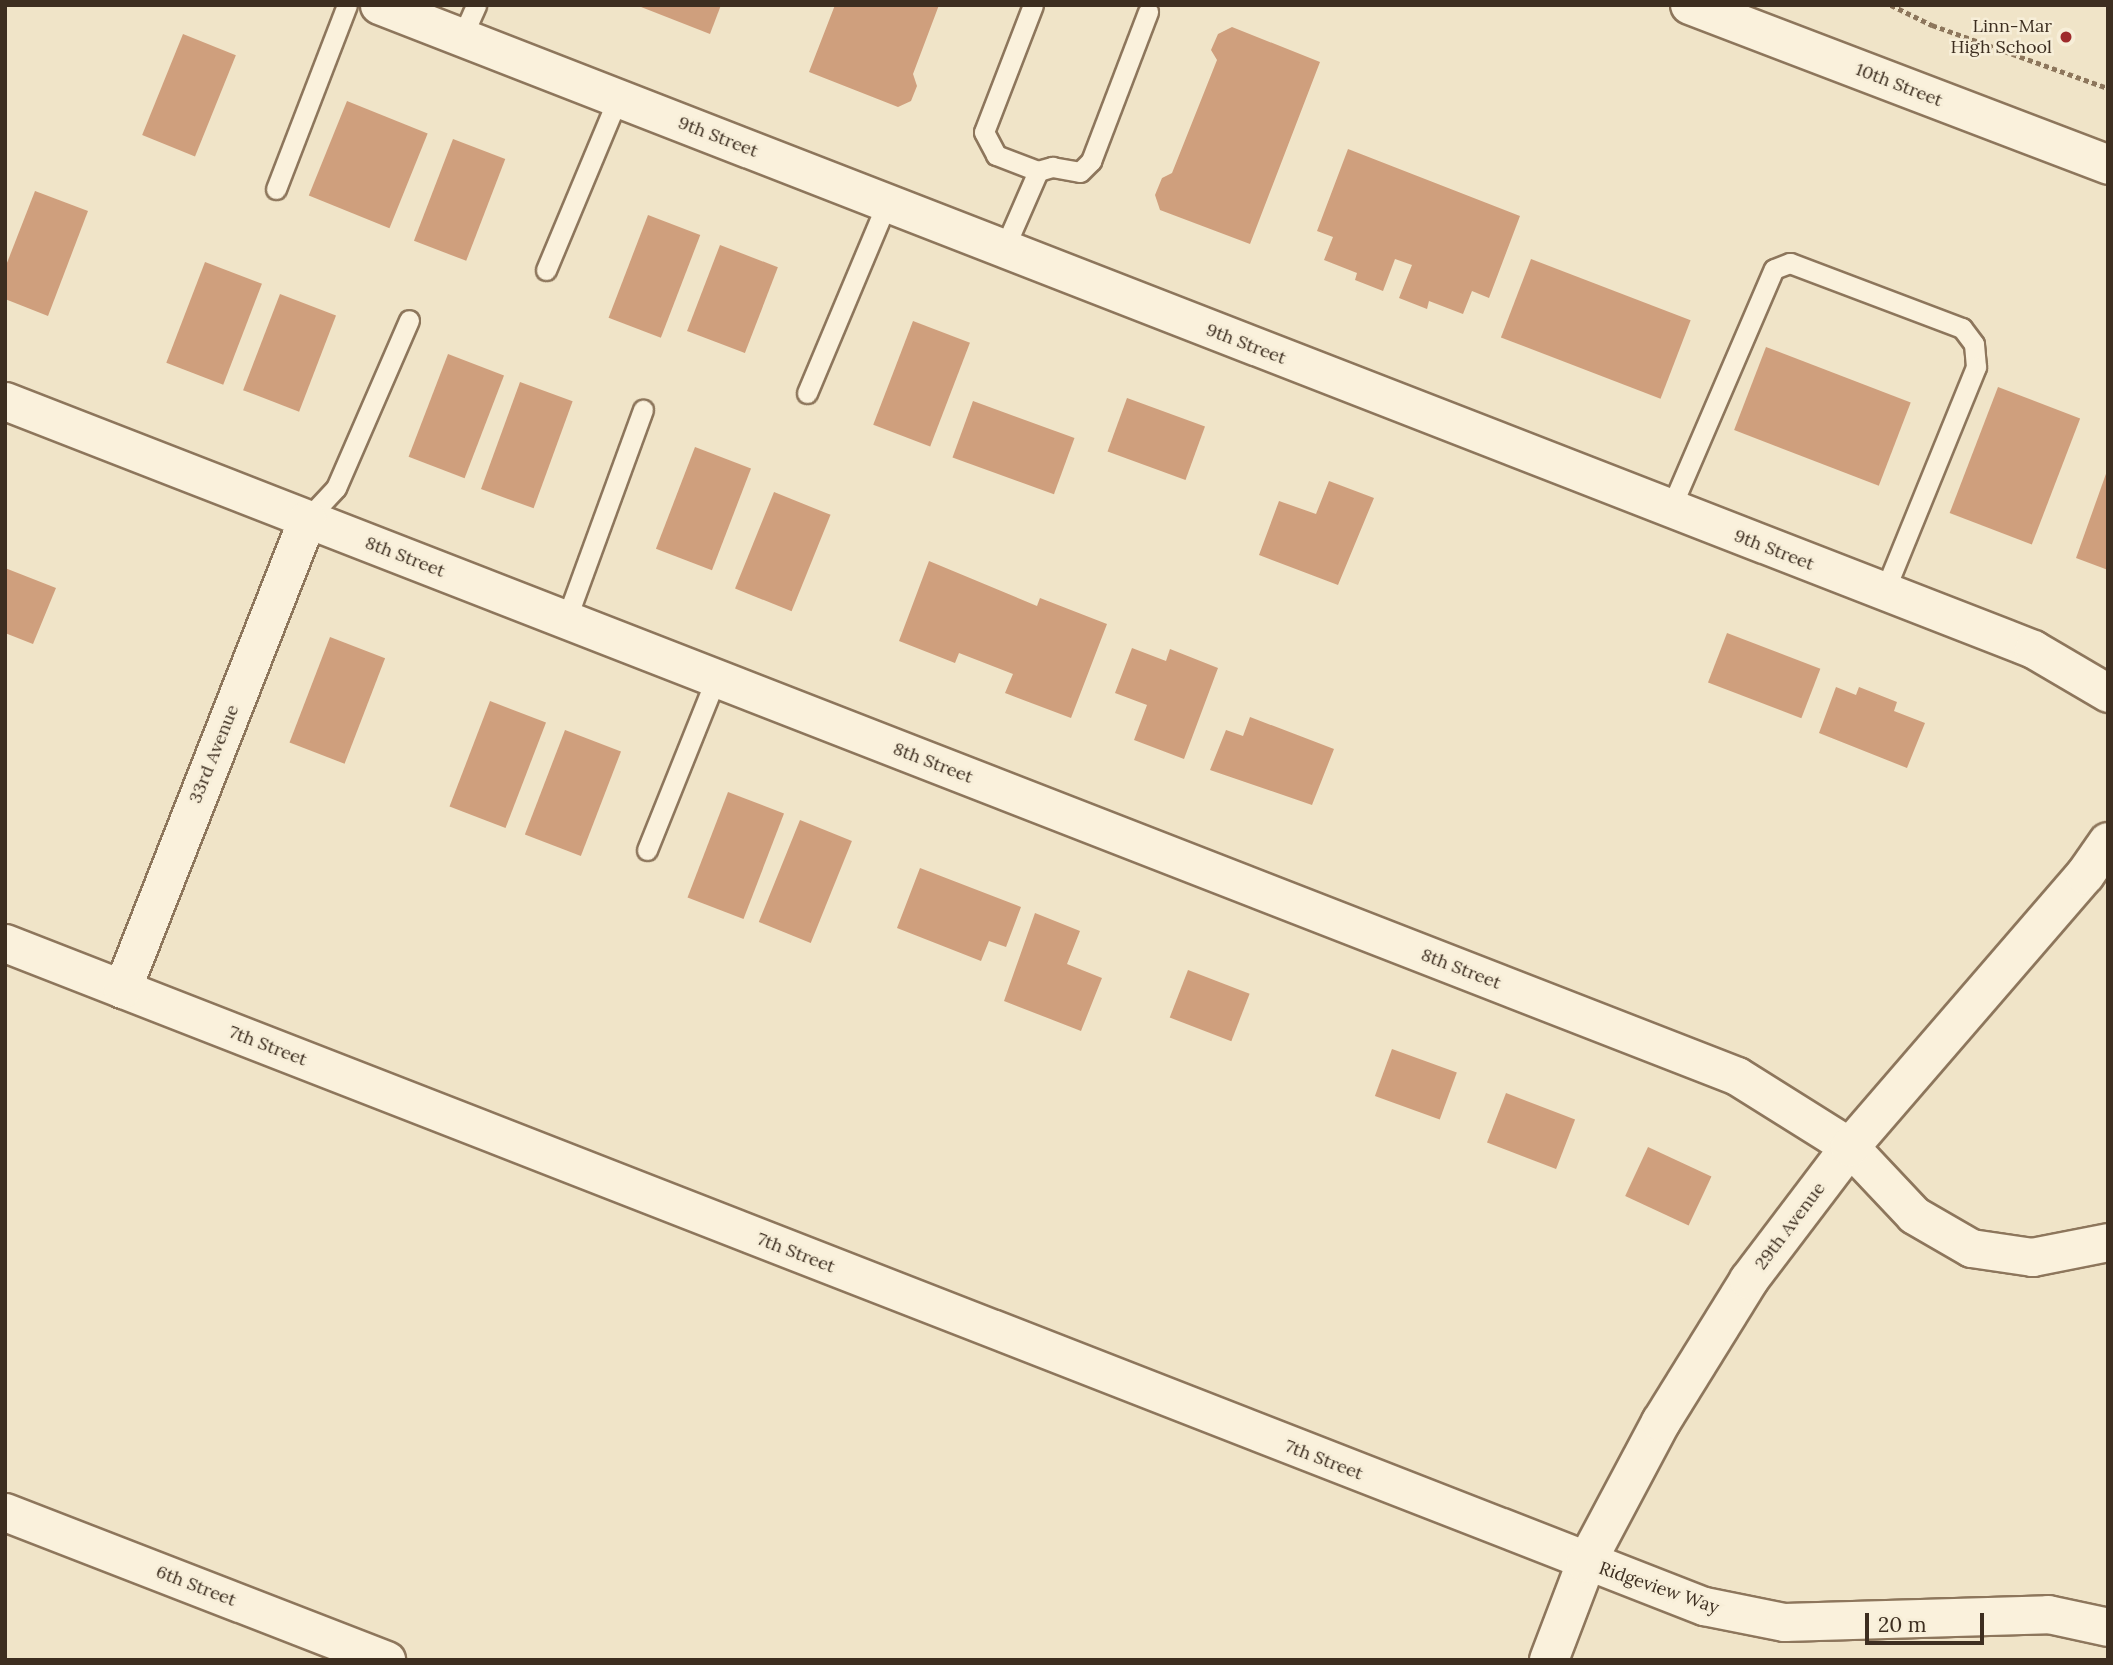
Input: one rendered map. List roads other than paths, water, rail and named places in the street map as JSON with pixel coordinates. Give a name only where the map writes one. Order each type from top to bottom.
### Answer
[{"type":"street","name":"9th Street","points":[[379,5],[469,21],[618,98],[1670,510],[2033,649],[2108,692]]},
{"type":"street","name":"10th Street","points":[[1690,5],[2108,165]]},
{"type":"street","name":"8th Street","points":[[5,401],[1737,1076],[1850,1147],[1914,1215],[1970,1248],[2032,1257],[2108,1242]]},
{"type":"street","name":"33rd Avenue","points":[[122,989],[307,519]]},
{"type":"street","name":"29th Avenue","points":[[1549,1660],[1586,1563],[1661,1422],[1749,1280],[1850,1147],[2085,875],[2108,842]]},
{"type":"street","name":"7th Street","points":[[5,943],[1586,1563]]},
{"type":"street","name":"6th Street","points":[[5,1512],[386,1660]]},
{"type":"street","name":"Ridgeview Way","points":[[1586,1563],[1704,1605],[1784,1622],[2048,1614],[2108,1627]]},
{"type":"lane","points":[[276,189],[347,5]]},
{"type":"lane","points":[[1033,5],[985,132],[996,155],[1038,170],[1052,167],[1080,172],[1091,161],[1148,12]]},
{"type":"lane","points":[[546,270],[618,98]]},
{"type":"lane","points":[[1004,249],[1038,170]]},
{"type":"lane","points":[[807,393],[887,203]]},
{"type":"lane","points":[[1670,510],[1774,269],[1790,263],[1962,328],[1974,344],[1976,367],[1884,592]]},
{"type":"lane","points":[[307,519],[336,488],[409,320]]},
{"type":"lane","points":[[566,620],[643,410]]},
{"type":"lane","points":[[647,850],[716,678]]},
{"type":"place","name":"Linn-Mar High School","points":[[2066,37]]}]
